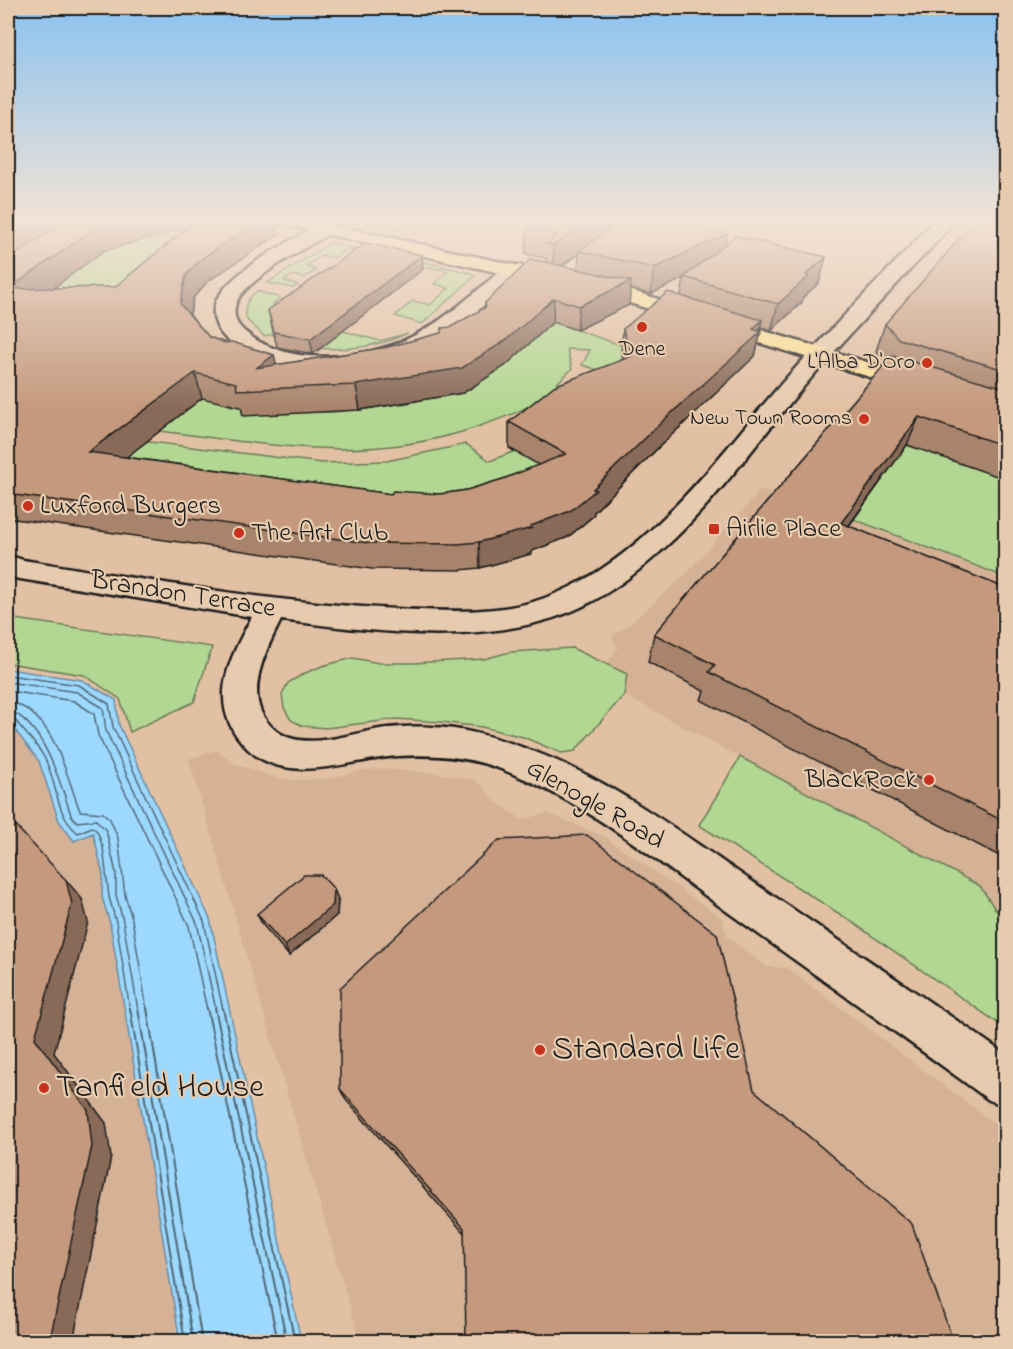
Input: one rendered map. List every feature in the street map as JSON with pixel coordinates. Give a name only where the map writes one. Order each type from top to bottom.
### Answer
[{"type":"main road","points":[[575,283],[626,295],[1005,412]]},
{"type":"street","points":[[245,283],[235,290],[224,307],[224,318],[234,335],[258,350],[286,358],[326,362],[370,358],[410,346],[435,333],[497,283]]},
{"type":"street","name":"Brandon Terrace","points":[[10,568],[272,609],[351,617],[458,621],[498,618],[553,606],[594,587],[633,561],[679,515],[887,283]]},
{"type":"street","name":"Glenogle Road","points":[[272,609],[250,655],[238,693],[245,721],[263,741],[285,751],[311,755],[414,741],[476,746],[505,754],[604,805],[662,843],[908,1012],[1005,1083]]},
{"type":"shaded area","points":[[761,490],[853,519],[1005,577],[1005,924],[980,886],[624,695],[627,674],[607,663],[619,647],[613,641],[613,636],[685,575]]},
{"type":"shaded area","points":[[8,723],[39,761],[59,821],[74,841],[93,832],[103,874],[102,897],[110,923],[180,1341],[8,1341]]},
{"type":"shaded area","points":[[217,750],[233,763],[277,778],[291,780],[328,779],[362,770],[386,769],[434,773],[476,780],[494,800],[522,820],[547,813],[603,836],[722,918],[727,936],[767,967],[787,968],[1005,1131],[1005,1341],[360,1341],[189,759]]},
{"type":"green space","points":[[59,283],[184,283],[183,390],[232,406],[268,411],[333,412],[409,403],[431,397],[518,354],[562,314],[561,325],[678,364],[554,448],[504,505],[92,477],[125,439],[322,463],[387,461],[466,444],[490,461],[515,451],[598,370],[582,365],[590,350],[567,349],[572,369],[547,393],[525,408],[480,426],[439,438],[399,445],[360,448],[281,446],[160,431],[173,421],[148,411],[10,320]]},
{"type":"green space","points":[[267,283],[291,283],[298,285],[293,288]]},
{"type":"green space","points":[[467,283],[422,324],[395,316],[413,301],[430,305],[449,288],[434,284]]},
{"type":"green space","points":[[257,291],[280,298],[273,304],[292,309],[271,324],[274,334],[264,336],[247,320],[245,311],[247,304]]},
{"type":"green space","points":[[343,331],[380,341],[408,333],[370,346],[356,348],[316,348],[301,345],[331,340]]},
{"type":"green space","points":[[904,441],[1005,479],[1005,577],[853,519]]},
{"type":"green space","points":[[8,618],[212,647],[194,702],[130,732],[120,699],[84,675],[8,663]]},
{"type":"green space","points":[[572,648],[627,674],[624,695],[575,751],[561,753],[523,737],[482,727],[441,722],[397,719],[326,728],[303,726],[291,720],[284,708],[282,694],[288,683],[322,666],[353,658],[379,663],[413,663],[484,659],[510,652]]},
{"type":"green space","points":[[740,757],[980,886],[1005,924],[1005,1028],[846,918],[699,825]]},
{"type":"water","points":[[8,669],[82,680],[116,700],[119,725],[210,919],[301,1341],[180,1341],[110,923],[102,897],[103,874],[93,833],[74,841],[59,821],[39,761],[8,721]]},
{"type":"building","points":[[8,283],[18,283],[9,289],[115,287],[120,283],[184,283],[180,304],[209,337],[274,355],[256,368],[388,347],[441,333],[442,328],[451,327],[486,307],[485,303],[506,283],[627,283],[579,306],[554,298],[505,341],[462,368],[356,385],[237,390],[236,383],[195,373],[88,452],[391,494],[393,491],[440,494],[467,490],[503,479],[566,454],[509,422],[554,386],[632,356],[623,329],[668,292],[762,320],[753,329],[761,332],[665,419],[593,489],[596,490],[570,511],[531,526],[532,528],[479,542],[458,544],[368,543],[8,494]]},
{"type":"building","points":[[308,283],[385,283],[310,339],[274,332],[268,310]]},
{"type":"building","points":[[705,283],[801,283],[778,304]]},
{"type":"building","points":[[921,283],[1005,283],[1005,370],[899,339],[885,324]]},
{"type":"building","points":[[892,356],[1005,388],[1005,446],[919,417],[841,523],[1005,588],[1005,822],[709,672],[715,665],[654,634]]},
{"type":"building","name":"Tanfield House","points":[[8,822],[13,823],[66,880],[72,904],[35,1038],[88,1110],[92,1146],[51,1341],[8,1341]]},
{"type":"building","name":"Standard Life","points":[[587,835],[717,934],[754,1090],[912,1224],[953,1341],[466,1341],[464,1228],[340,1089],[340,988],[499,840]]},
{"type":"building","points":[[304,875],[321,875],[334,889],[333,905],[285,946],[257,914]]},
{"type":"place","name":"Dene","points":[[642,327]]},
{"type":"place","name":"L'Alba D'Oro","points":[[927,363]]},
{"type":"place","name":"New Town Rooms","points":[[864,419]]},
{"type":"place","name":"Luxford Burgers","points":[[28,506]]},
{"type":"place","name":"Airlie Place","points":[[714,529]]},
{"type":"place","name":"The Art Club","points":[[239,533]]},
{"type":"place","name":"BlackRock","points":[[929,780]]},
{"type":"place","name":"Standard Life","points":[[540,1050]]},
{"type":"place","name":"Tanfield House","points":[[44,1088]]}]
